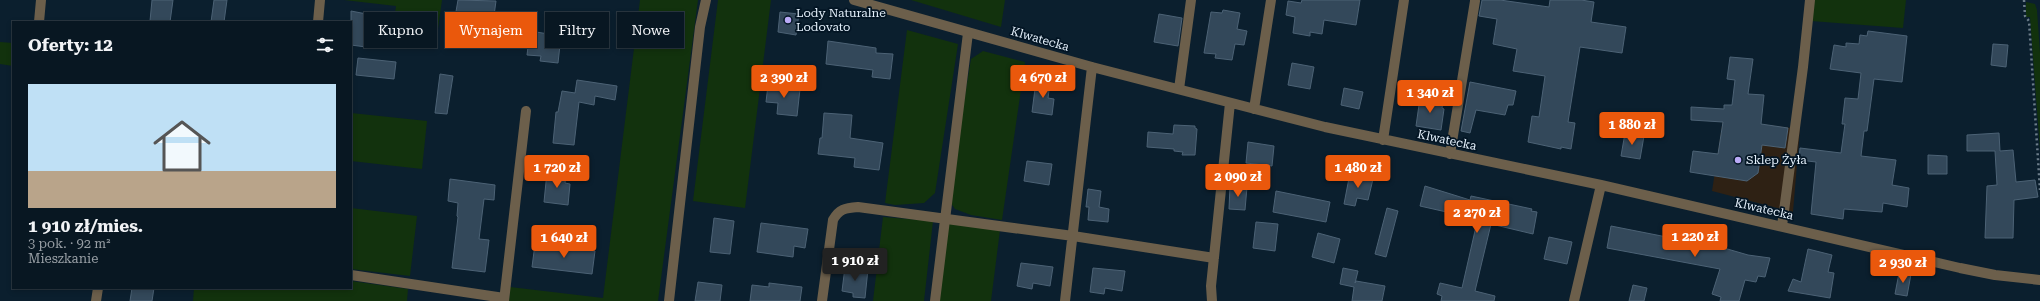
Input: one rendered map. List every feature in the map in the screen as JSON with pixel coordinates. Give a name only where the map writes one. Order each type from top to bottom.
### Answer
[{"type":"street","points":[[39,21],[42,0]]},
{"type":"street","points":[[318,21],[320,0]]},
{"type":"street","points":[[669,301],[700,27],[706,0]]},
{"type":"street","name":"Klwatecka","points":[[856,0],[1092,67],[1230,103],[1383,140],[1600,185],[1960,268],[1995,275],[2040,280]]},
{"type":"street","points":[[1179,89],[1191,0]]},
{"type":"street","points":[[1254,109],[1271,0]]},
{"type":"street","points":[[1383,140],[1404,0]]},
{"type":"street","points":[[1782,226],[1802,75],[1810,0]]},
{"type":"street","points":[[1450,154],[1475,1]]},
{"type":"street","points":[[935,301],[944,218],[968,33]]},
{"type":"street","points":[[1065,301],[1092,67]]},
{"type":"street","points":[[1208,300],[1214,258],[1230,103]]},
{"type":"street","points":[[352,275],[504,299],[526,112]]},
{"type":"street","points":[[1574,301],[1600,185]]},
{"type":"street","points":[[822,301],[830,230],[833,220],[838,212],[846,208],[858,207],[944,218],[1214,258]]},
{"type":"street","points":[[96,301],[98,289]]},
{"type":"path","points":[[2024,0],[2025,16],[2029,21],[2040,190]]},
{"type":"shaded area","points":[[1723,119],[1800,129],[1793,212],[1712,191]]},
{"type":"green space","points":[[344,0],[442,0],[437,36],[437,12],[395,12],[396,6]]},
{"type":"green space","points":[[640,0],[698,0],[658,301],[509,301],[510,287],[603,298],[634,48],[684,48],[684,12],[639,12]]},
{"type":"green space","points":[[718,0],[771,0],[745,208],[693,201]]},
{"type":"green space","points":[[911,0],[1005,0],[1001,27]]},
{"type":"green space","points":[[1812,0],[1906,0],[1903,28],[1811,21]]},
{"type":"green space","points":[[2026,2],[2035,4],[2037,10],[2040,53],[2040,150],[2030,17],[2026,17]]},
{"type":"green space","points":[[907,30],[958,44],[935,193],[924,203],[895,205],[885,203]]},
{"type":"green space","points":[[0,42],[12,43],[12,66],[0,64]]},
{"type":"green space","points":[[983,51],[1025,62],[1002,220],[971,215],[955,209],[948,199],[971,59]]},
{"type":"green space","points":[[352,113],[427,121],[422,169],[352,161]]},
{"type":"green space","points":[[352,208],[417,216],[410,276],[352,269]]},
{"type":"green space","points":[[883,217],[933,221],[924,301],[873,301]]},
{"type":"green space","points":[[947,219],[1000,230],[991,301],[936,301]]},
{"type":"green space","points":[[352,281],[408,289],[407,301],[193,301],[194,289],[352,289]]},
{"type":"building","points":[[152,0],[173,0],[170,21],[150,21]]},
{"type":"building","points":[[214,0],[227,0],[224,21],[211,21]]},
{"type":"building","points":[[458,0],[496,1],[494,12],[456,12]]},
{"type":"building","points":[[1302,0],[1360,0],[1356,25],[1324,20],[1322,34],[1310,32],[1310,36],[1293,33],[1295,17],[1286,15],[1288,1],[1301,3]]},
{"type":"building","points":[[1482,0],[1500,0],[1549,7],[1550,0],[1581,0],[1594,2],[1591,22],[1626,27],[1622,53],[1580,47],[1568,122],[1575,123],[1571,149],[1561,147],[1561,149],[1528,142],[1532,116],[1539,117],[1545,76],[1513,71],[1517,49],[1493,44],[1497,19],[1479,16]]},
{"type":"building","points":[[1223,10],[1240,13],[1237,29],[1247,31],[1244,45],[1235,44],[1232,60],[1215,58],[1216,54],[1204,53],[1211,12],[1222,13]]},
{"type":"building","points":[[351,11],[364,14],[364,47],[352,45]]},
{"type":"building","points":[[780,12],[799,14],[796,35],[778,32]]},
{"type":"building","points":[[1159,14],[1182,18],[1178,46],[1154,42]]},
{"type":"building","points":[[1868,31],[1907,36],[1902,82],[1874,79],[1867,131],[1864,131],[1861,156],[1896,160],[1892,185],[1909,188],[1907,207],[1883,203],[1882,212],[1844,209],[1843,219],[1811,214],[1816,162],[1799,160],[1800,148],[1841,153],[1845,124],[1842,124],[1845,98],[1858,99],[1861,73],[1830,69],[1834,45],[1846,47],[1846,43],[1859,44],[1860,35],[1867,36]]},
{"type":"building","points":[[537,32],[545,33],[545,48],[560,48],[558,63],[540,61],[541,56],[527,55],[528,48],[537,48]]},
{"type":"building","points":[[828,41],[876,48],[876,53],[893,54],[890,79],[872,77],[873,70],[826,64]]},
{"type":"building","points":[[1993,44],[2008,45],[2006,67],[1991,65]]},
{"type":"building","points":[[1730,57],[1753,59],[1748,94],[1764,95],[1761,124],[1788,128],[1785,148],[1762,145],[1758,173],[1747,181],[1690,172],[1693,151],[1718,154],[1723,122],[1691,120],[1691,107],[1724,109],[1724,105],[1732,105],[1735,80],[1727,79]]},
{"type":"building","points":[[358,58],[396,62],[394,79],[356,75]]},
{"type":"building","points":[[1292,63],[1314,67],[1310,89],[1288,85]]},
{"type":"building","points":[[440,74],[453,76],[447,114],[435,113]]},
{"type":"building","points":[[577,80],[617,86],[615,100],[595,96],[594,105],[579,102],[574,145],[553,143],[556,112],[558,112],[562,91],[575,93]]},
{"type":"building","points":[[1036,81],[1050,83],[1048,98],[1054,99],[1052,115],[1032,112]]},
{"type":"building","points":[[1470,82],[1516,91],[1513,105],[1508,105],[1505,115],[1476,110],[1470,133],[1461,131]]},
{"type":"building","points":[[768,85],[800,89],[797,116],[777,114],[778,103],[766,102]]},
{"type":"building","points":[[1344,88],[1363,92],[1359,109],[1341,105]]},
{"type":"building","points":[[1420,98],[1443,102],[1442,108],[1444,109],[1441,130],[1416,126]]},
{"type":"building","points":[[824,113],[852,115],[850,138],[883,143],[879,170],[854,167],[855,158],[818,154],[820,138],[822,138]]},
{"type":"building","points":[[1174,125],[1195,126],[1197,129],[1195,155],[1182,155],[1183,152],[1174,151],[1174,149],[1147,147],[1148,132],[1173,134]]},
{"type":"building","points":[[1625,133],[1644,136],[1640,159],[1621,156]]},
{"type":"building","points":[[1999,133],[2000,151],[2013,150],[2016,182],[2035,180],[2038,197],[2014,200],[2013,238],[1985,238],[1987,186],[1997,185],[1995,151],[1967,151],[1967,135]]},
{"type":"building","points":[[1248,142],[1274,146],[1272,166],[1246,163]]},
{"type":"building","points":[[1928,155],[1947,156],[1947,174],[1928,174]]},
{"type":"building","points":[[1027,161],[1052,164],[1049,185],[1024,181]]},
{"type":"building","points":[[547,172],[566,174],[565,183],[570,184],[568,205],[544,202]]},
{"type":"building","points":[[1350,173],[1373,179],[1368,200],[1357,198],[1355,206],[1344,204]]},
{"type":"building","points":[[450,179],[495,185],[494,200],[484,199],[479,239],[489,240],[485,272],[452,268],[458,217],[458,203],[448,201]]},
{"type":"building","points":[[1230,186],[1247,187],[1245,210],[1229,209]]},
{"type":"building","points":[[1425,186],[1470,200],[1471,196],[1532,209],[1531,211],[1537,212],[1533,234],[1491,224],[1475,291],[1495,296],[1494,301],[1441,301],[1442,296],[1437,294],[1440,283],[1462,288],[1477,222],[1450,216],[1451,213],[1420,206]]},
{"type":"building","points":[[1088,189],[1101,191],[1099,207],[1109,209],[1108,222],[1088,220],[1089,207],[1086,207]]},
{"type":"building","points":[[1276,191],[1330,202],[1326,222],[1273,212]]},
{"type":"building","points":[[1387,208],[1398,211],[1386,257],[1375,254]]},
{"type":"building","points":[[714,218],[734,221],[730,254],[710,252]]},
{"type":"building","points":[[1256,222],[1278,224],[1275,251],[1253,248]]},
{"type":"building","points":[[761,223],[808,229],[805,248],[794,246],[793,257],[757,252]]},
{"type":"building","points":[[1611,226],[1692,242],[1693,239],[1748,255],[1770,258],[1765,277],[1758,276],[1756,282],[1745,280],[1739,301],[1720,301],[1721,297],[1712,294],[1720,269],[1607,248]]},
{"type":"building","points":[[1318,233],[1340,239],[1334,263],[1312,257]]},
{"type":"building","points":[[1549,237],[1572,242],[1567,264],[1544,259]]},
{"type":"building","points":[[535,244],[595,251],[592,274],[532,267]]},
{"type":"building","points":[[1808,249],[1832,255],[1828,272],[1834,273],[1830,298],[1788,291],[1793,279],[1801,282]]},
{"type":"building","points":[[1021,263],[1053,267],[1050,286],[1033,283],[1032,289],[1017,286]]},
{"type":"building","points":[[845,267],[868,269],[865,298],[853,297],[853,293],[842,291]]},
{"type":"building","points":[[1093,268],[1125,271],[1122,291],[1105,288],[1104,294],[1090,292]]},
{"type":"building","points":[[1343,268],[1358,271],[1355,283],[1356,281],[1385,286],[1382,301],[1352,301],[1354,287],[1340,284]]},
{"type":"building","points":[[1899,273],[1911,274],[1907,296],[1895,294]]},
{"type":"building","points":[[698,282],[722,285],[720,301],[695,301]]},
{"type":"building","points":[[769,283],[802,287],[800,301],[750,301],[752,285],[769,287]]},
{"type":"building","points":[[1633,285],[1647,288],[1644,301],[1629,301]]},
{"type":"building","points":[[132,289],[154,289],[152,301],[130,301]]},
{"type":"place","name":"Lody Naturalne Lodovato","points":[[788,20]]},
{"type":"place","name":"Sklep Żyła","points":[[1738,160]]}]
